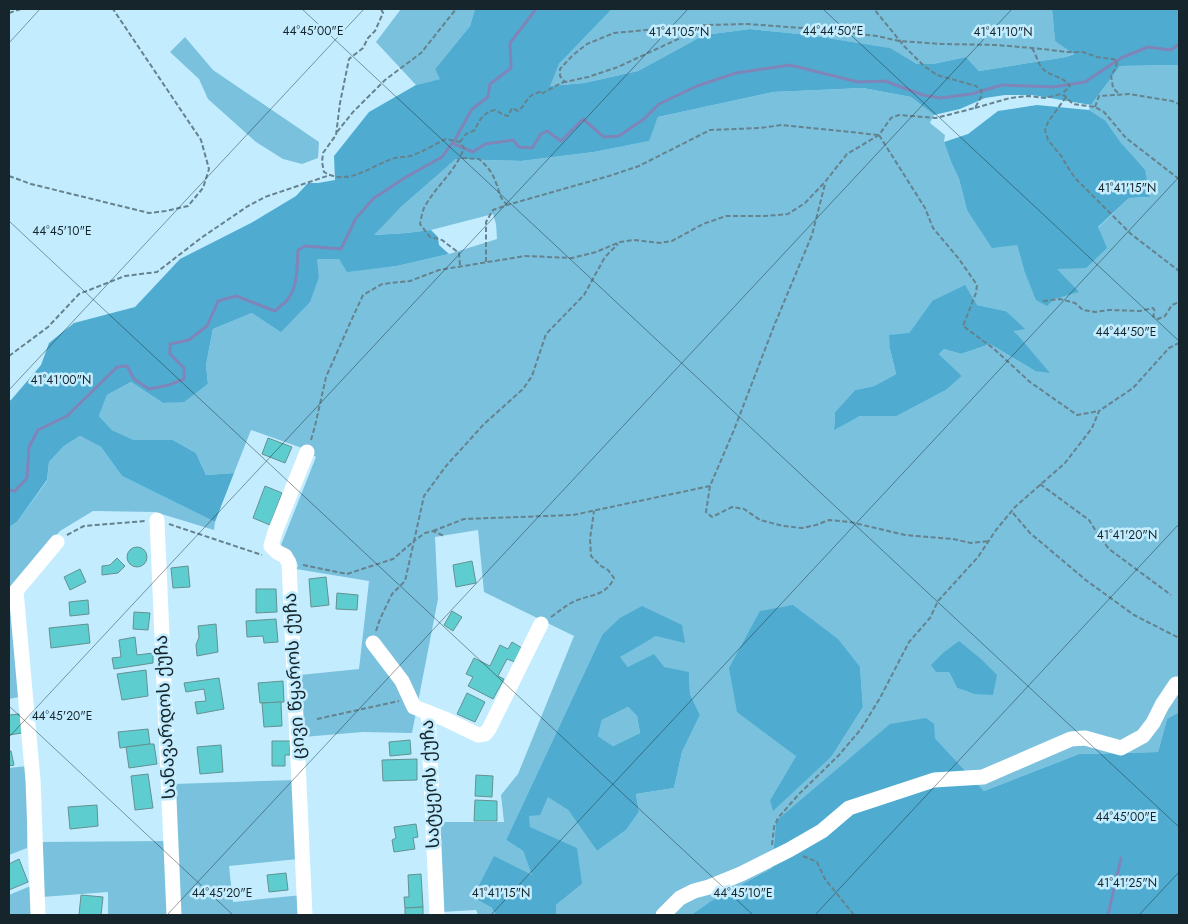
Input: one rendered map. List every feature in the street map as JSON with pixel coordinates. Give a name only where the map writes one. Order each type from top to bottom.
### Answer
[{"type":"street","points":[[289,563],[286,556],[277,552],[271,546],[307,452]]},
{"type":"street","name":"სანავარდოს ქუჩა","points":[[156,520],[174,915]]},
{"type":"street","points":[[38,915],[34,780],[16,591],[57,542]]},
{"type":"street","name":"ცივი წყაროს ქუჩა","points":[[289,563],[305,915]]},
{"type":"street","points":[[421,709],[478,735],[485,734],[541,624]]},
{"type":"street","name":"სატყეოს ქუჩა","points":[[373,643],[421,709],[437,915]]},
{"type":"street","points":[[663,915],[680,898],[767,862],[822,831],[849,808],[934,780],[983,777],[1071,739],[1085,738],[1121,748],[1143,736],[1176,684]]},
{"type":"path","points":[[9,13],[22,9]]},
{"type":"path","points":[[9,176],[31,184],[149,213],[166,212],[188,206],[204,188],[209,169],[201,140],[113,9]]},
{"type":"path","points":[[336,135],[349,59],[363,48],[368,38],[375,31],[383,13],[381,9]]},
{"type":"path","points":[[456,9],[421,53],[385,80],[353,112],[323,153],[322,162],[324,172],[342,177],[361,174],[394,158],[411,156],[446,139],[460,142],[464,148],[461,158],[430,200],[424,210],[420,224],[430,237],[442,240],[459,253],[460,266]]},
{"type":"path","points":[[874,9],[899,41],[924,66],[937,75],[976,86],[981,90],[982,95],[975,108]]},
{"type":"path","points":[[565,82],[560,76],[560,69],[573,55],[586,44],[614,33],[678,27],[748,24],[816,29],[877,36],[899,41],[997,45],[1083,52],[1097,58],[1117,61],[1116,68],[1111,75],[1113,88],[1120,94]]},
{"type":"path","points":[[460,142],[466,134],[475,130],[478,122],[488,111],[495,110],[508,116],[512,108],[518,111],[523,107],[531,95],[540,92],[541,94],[556,85],[618,67],[708,26]]},
{"type":"path","points":[[307,452],[326,377],[363,295],[382,284],[410,281],[439,270],[526,256],[572,258],[596,252],[620,242],[634,240],[660,243],[672,241],[703,224],[726,216],[788,214],[805,203],[848,154],[879,136],[891,118],[898,115],[936,118],[1010,98],[1029,96],[1045,98],[1061,94],[1070,86],[1061,78],[1050,74],[1042,68],[1032,48]]},
{"type":"path","points":[[1061,94],[1073,104],[1096,107],[1104,112],[1126,138],[1179,179]]},
{"type":"path","points":[[1096,107],[1100,96],[1120,94],[1172,101],[1179,104]]},
{"type":"path","points":[[1066,97],[1048,122],[1046,130],[1048,140],[1062,157],[1075,178],[1131,234],[1179,271]]},
{"type":"path","points":[[486,262],[486,222],[493,210],[639,166],[710,130],[782,125],[879,136]]},
{"type":"path","points":[[879,136],[925,208],[933,228],[977,284],[976,293],[963,326],[993,348],[1030,382],[1077,415],[1099,411],[1133,388],[1169,348],[1179,343]]},
{"type":"path","points":[[461,158],[479,158],[489,168],[496,183],[499,197],[506,205]]},
{"type":"path","points":[[9,356],[48,327],[79,294],[125,276],[156,272],[248,206],[265,197],[330,175]]},
{"type":"path","points":[[825,182],[812,235],[710,486],[706,512],[712,516],[732,508],[744,509],[760,520],[792,527],[802,528],[829,520],[850,522],[905,535],[953,539],[970,543],[989,541]]},
{"type":"path","points":[[373,643],[380,619],[392,594],[405,581],[424,496],[446,466],[484,424],[523,390],[532,376],[546,334],[584,295],[605,257],[620,242]]},
{"type":"path","points":[[1043,300],[1068,301],[1075,303],[1083,310],[1095,312],[1109,310],[1140,311],[1153,308],[1153,316],[1158,320],[1165,316],[1172,305],[1179,302]]},
{"type":"path","points":[[767,862],[778,818],[799,794],[839,755],[861,729],[880,698],[908,642],[930,618],[938,601],[978,558],[996,530],[1016,507],[1065,463],[1092,428],[1099,411]]},
{"type":"path","points":[[1040,484],[1089,520],[1110,550],[1171,595]]},
{"type":"path","points":[[289,563],[347,574],[393,559],[425,533],[464,519],[573,516],[710,486]]},
{"type":"path","points":[[541,624],[571,602],[598,595],[610,585],[614,578],[608,570],[591,556],[590,539],[594,511]]},
{"type":"path","points":[[1012,512],[1030,533],[1087,581],[1134,615],[1179,638]]},
{"type":"path","points":[[57,542],[84,526],[156,520],[270,557]]},
{"type":"path","points":[[433,531],[444,536]]},
{"type":"path","points":[[317,719],[404,699],[421,709]]},
{"type":"path","points":[[817,862],[825,879],[854,915]]},
{"type":"shaded area","points":[[401,9],[475,9],[470,26],[435,69],[441,79],[416,85],[376,42]]},
{"type":"shaded area","points":[[475,9],[612,9],[559,64],[550,86],[584,83],[638,71],[704,35],[750,29],[809,35],[890,48],[917,64],[933,64],[966,57],[979,71],[1066,57],[1074,54],[1055,41],[1052,9],[1179,9],[1179,65],[1120,66],[1091,105],[1032,95],[1005,95],[985,98],[960,109],[934,115],[911,97],[863,88],[773,92],[658,117],[649,141],[594,152],[521,161],[456,159],[401,207],[374,235],[431,230],[438,237],[439,245],[449,254],[397,266],[347,272],[339,259],[317,259],[319,277],[310,302],[281,332],[252,313],[213,329],[206,365],[208,384],[184,402],[163,403],[131,382],[107,395],[99,416],[112,430],[134,440],[173,440],[196,453],[206,475],[234,473],[215,522],[122,476],[101,447],[80,436],[64,446],[49,462],[47,480],[17,522],[9,527],[9,401],[41,365],[49,343],[74,323],[135,307],[180,259],[251,223],[296,196],[308,183],[335,180],[334,156],[369,112],[416,85],[440,79],[435,69],[470,26]]},
{"type":"shaded area","points":[[612,9],[1052,9],[1055,41],[1075,53],[1066,57],[979,71],[966,57],[933,64],[917,64],[889,48],[809,35],[750,29],[704,35],[638,71],[584,83],[549,86],[559,64]]},
{"type":"shaded area","points":[[185,37],[213,70],[319,142],[318,158],[302,164],[283,159],[256,142],[208,99],[199,79],[170,52]]},
{"type":"shaded area","points":[[1179,65],[1179,712],[1167,719],[1158,752],[1079,754],[984,791],[935,738],[776,821],[772,868],[711,901],[691,915],[556,915],[556,905],[582,884],[530,827],[528,816],[548,796],[568,810],[597,851],[626,830],[639,812],[636,794],[674,788],[682,752],[700,715],[690,694],[689,672],[628,667],[619,656],[656,636],[682,625],[602,635],[506,840],[523,851],[533,876],[491,907],[496,915],[478,915],[476,910],[441,912],[439,822],[504,822],[501,795],[518,774],[574,636],[484,592],[478,530],[435,537],[438,599],[412,733],[363,732],[303,737],[300,675],[359,669],[369,581],[296,569],[298,566],[295,558],[281,545],[316,457],[302,448],[251,430],[234,473],[206,475],[196,453],[173,440],[134,440],[112,430],[99,416],[107,395],[131,382],[163,403],[184,401],[208,384],[206,365],[213,329],[252,313],[319,277],[316,259],[339,259],[348,271],[397,266],[449,254],[497,239],[493,214],[431,230],[373,235],[401,207],[456,159],[521,161],[594,152],[648,141],[658,117],[773,92],[863,88],[911,97],[934,115],[930,123],[945,135],[944,142],[959,179],[967,210],[1017,245],[1024,270],[1056,268],[1129,198],[1150,197],[1122,144],[1105,120],[1089,110],[1120,66]],"holes":[[[932,301],[977,305],[1006,311],[1024,329],[1014,330],[1035,371],[990,344],[961,354],[944,349],[939,354],[962,376],[946,390],[897,416],[860,416],[834,429],[835,412],[855,390],[874,386],[896,374],[890,349],[909,333]],[[860,667],[863,707],[832,756],[770,800],[796,756]],[[949,672],[974,694],[957,688]]]},
{"type":"shaded area","points":[[1037,105],[1089,110],[1105,120],[1122,144],[1145,170],[1150,197],[1129,198],[1098,227],[1107,248],[1086,268],[1057,269],[1079,292],[1054,299],[1047,306],[1036,300],[1024,270],[1017,245],[992,248],[967,210],[959,179],[944,142],[968,134],[998,111]]},
{"type":"shaded area","points":[[965,285],[977,305],[1006,311],[1025,329],[1014,331],[1050,373],[1035,371],[990,344],[961,354],[944,349],[939,354],[962,376],[946,390],[897,416],[860,416],[834,430],[835,412],[855,390],[874,386],[896,374],[889,335],[909,333],[932,301]]},
{"type":"shaded area","points":[[80,436],[101,447],[122,476],[215,522],[214,530],[155,512],[93,511],[60,531],[10,590],[24,696],[9,699],[9,527],[17,522],[47,481],[49,462],[64,446]]},
{"type":"shaded area","points":[[793,605],[838,639],[860,667],[863,707],[832,756],[773,811],[770,800],[796,756],[737,712],[729,668],[760,611]]},
{"type":"shaded area","points":[[642,606],[682,625],[685,643],[656,636],[620,657],[628,667],[654,654],[664,667],[689,672],[690,694],[700,715],[682,752],[674,788],[636,794],[639,812],[626,830],[597,851],[568,810],[548,797],[540,815],[529,816],[530,827],[577,848],[582,884],[556,905],[556,915],[496,915],[491,907],[473,897],[494,856],[532,875],[523,851],[506,840],[602,635],[620,618]],"holes":[[[628,707],[637,716],[640,733],[613,746],[598,736],[602,720]]]},
{"type":"shaded area","points":[[959,641],[997,675],[993,695],[974,694],[957,688],[949,672],[936,672],[931,665]]},
{"type":"shaded area","points":[[628,707],[637,716],[640,733],[613,746],[598,736],[602,720]]},
{"type":"shaded area","points":[[1179,712],[1179,915],[691,915],[711,901],[772,868],[776,821],[890,724],[926,718],[934,724],[935,738],[984,791],[1079,754],[1158,752],[1167,719]]},
{"type":"shaded area","points":[[28,766],[27,848],[9,855],[9,768]]},
{"type":"shaded area","points":[[295,780],[298,859],[229,866],[233,902],[302,895],[301,915],[179,915],[174,784]]},
{"type":"shaded area","points":[[166,841],[169,915],[108,915],[108,892],[42,897],[37,842]]},
{"type":"shaded area","points":[[33,885],[34,915],[9,915],[9,895]]},
{"type":"building","points":[[268,438],[292,447],[285,463],[262,454]]},
{"type":"building","points":[[265,486],[282,493],[270,525],[253,518]]},
{"type":"building","points":[[137,547],[144,550],[147,557],[144,564],[137,567],[130,564],[127,557],[130,550]]},
{"type":"building","points":[[117,558],[125,566],[118,573],[102,575],[102,566],[110,565]]},
{"type":"building","points":[[472,561],[476,583],[456,587],[453,565]]},
{"type":"building","points":[[188,566],[190,587],[173,588],[171,568]]},
{"type":"building","points":[[80,569],[86,582],[70,590],[64,577]]},
{"type":"building","points":[[326,577],[329,605],[311,607],[309,579]]},
{"type":"building","points":[[256,589],[276,589],[277,612],[256,613]]},
{"type":"building","points":[[337,593],[358,595],[357,610],[336,609]]},
{"type":"building","points":[[88,600],[89,614],[70,616],[69,602]]},
{"type":"building","points":[[452,611],[462,617],[453,631],[444,625]]},
{"type":"building","points":[[134,612],[150,613],[148,630],[133,629]]},
{"type":"building","points":[[276,619],[278,642],[264,643],[263,636],[247,637],[246,621]]},
{"type":"building","points":[[88,624],[90,643],[51,648],[49,628]]},
{"type":"building","points":[[216,624],[218,652],[197,656],[198,626]]},
{"type":"building","points":[[135,637],[137,655],[153,653],[153,663],[114,669],[112,658],[121,657],[119,640]]},
{"type":"building","points":[[512,642],[522,648],[515,662],[507,659],[498,676],[504,679],[493,699],[468,686],[473,677],[466,674],[474,658],[490,666],[500,645],[508,649]]},
{"type":"building","points":[[146,670],[148,696],[122,700],[117,674]]},
{"type":"building","points":[[219,678],[224,709],[197,714],[195,702],[206,701],[204,689],[186,692],[184,683]]},
{"type":"building","points":[[283,681],[284,702],[260,703],[258,683]]},
{"type":"building","points":[[467,693],[485,702],[475,722],[457,714]]},
{"type":"building","points":[[281,702],[282,726],[264,727],[262,703]]},
{"type":"building","points":[[20,714],[22,733],[9,735],[9,715]]},
{"type":"building","points":[[148,729],[150,744],[120,748],[118,732]]},
{"type":"building","points":[[410,740],[411,754],[390,756],[389,742]]},
{"type":"building","points":[[272,741],[290,741],[290,755],[285,755],[285,766],[272,766]]},
{"type":"building","points":[[154,744],[157,764],[129,768],[126,747]]},
{"type":"building","points":[[221,745],[223,772],[200,774],[197,747]]},
{"type":"building","points":[[9,751],[11,751],[14,765],[9,766]]},
{"type":"building","points":[[417,759],[417,780],[383,781],[382,760]]},
{"type":"building","points":[[148,774],[153,808],[135,810],[131,776]]},
{"type":"building","points":[[476,775],[493,776],[492,797],[475,796]]},
{"type":"building","points":[[475,800],[497,801],[497,821],[474,821]]},
{"type":"building","points":[[97,805],[98,826],[70,829],[68,807]]},
{"type":"building","points":[[416,824],[418,837],[413,838],[415,849],[394,852],[392,840],[396,838],[394,827]]},
{"type":"building","points":[[19,859],[28,882],[9,890],[9,864]]},
{"type":"building","points":[[286,873],[288,890],[269,892],[267,875]]},
{"type":"building","points":[[421,874],[423,907],[405,908],[404,897],[409,897],[408,875]]},
{"type":"building","points":[[81,895],[103,897],[101,915],[79,915]]},
{"type":"building","points":[[423,907],[423,915],[405,915],[405,908]]},
{"type":"waterway","points":[[453,143],[472,109],[488,97],[490,84],[511,68],[510,43],[536,9]]},
{"type":"waterway","points":[[9,490],[15,491],[27,478],[29,447],[38,430],[67,416],[117,367],[127,366],[134,379],[149,389],[169,385],[184,379],[184,368],[170,354],[170,344],[189,340],[207,326],[218,301],[236,296],[275,311],[291,295],[296,276],[298,250],[305,246],[341,249],[356,218],[374,198],[442,157],[452,143],[473,152],[485,144],[513,140],[519,147],[532,148],[541,134],[547,131],[561,141],[583,119],[604,137],[619,136],[644,119],[659,104],[697,86],[736,73],[790,65],[858,82],[885,81],[923,95],[940,98],[971,94],[1002,85],[1053,87],[1085,82],[1121,58],[1148,47],[1171,50],[1179,44]]},
{"type":"waterway","points":[[1108,915],[1121,858]]}]
